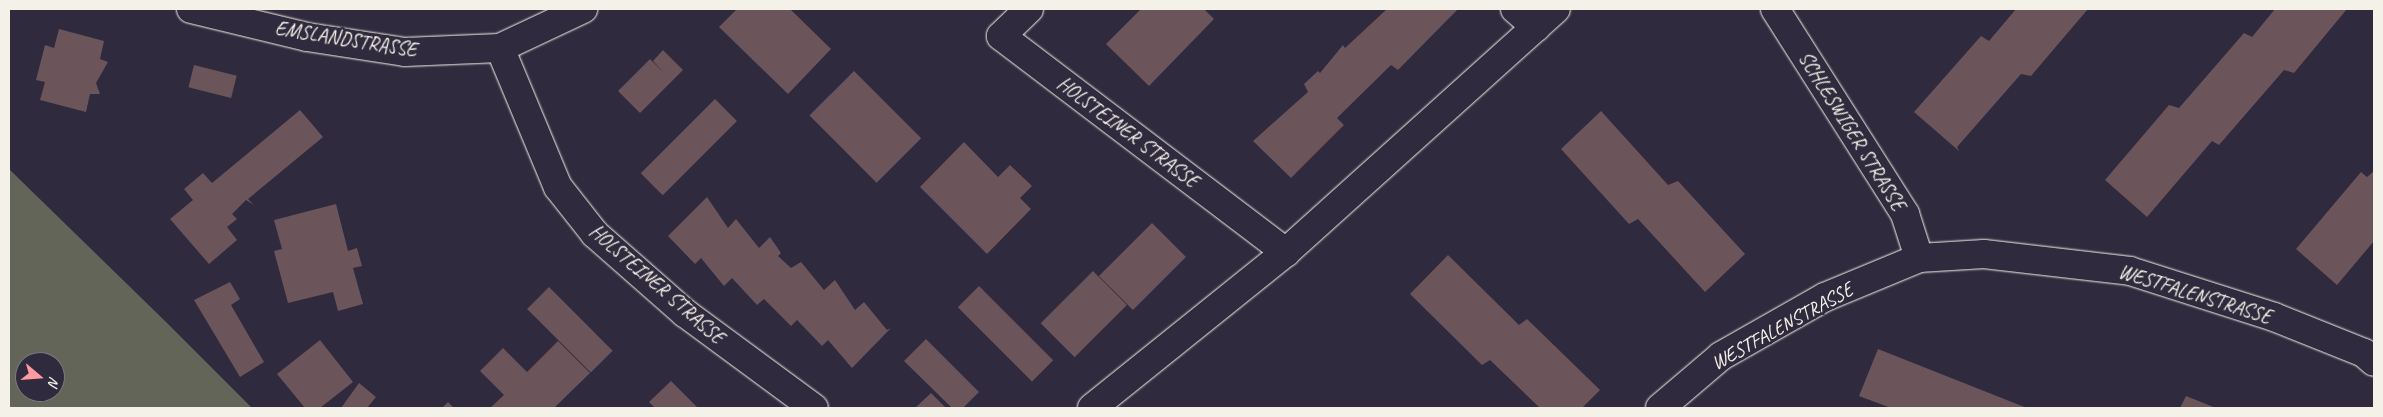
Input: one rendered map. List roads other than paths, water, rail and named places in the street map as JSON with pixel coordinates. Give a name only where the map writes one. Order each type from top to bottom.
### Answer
[{"type":"street","name":"EMSLANDSTRASSE","points":[[192,9],[307,37],[405,52],[500,48],[583,9]]},
{"type":"street","name":"HOLSTEINER STRASSE","points":[[1029,9],[1001,36],[1286,252]]},
{"type":"street","points":[[1515,9],[1536,27]]},
{"type":"street","points":[[1092,408],[1286,252],[1556,9]]},
{"type":"street","name":"SCHLESWIGER STRASSE","points":[[1775,9],[1905,214],[1918,258]]},
{"type":"street","name":"HOLSTEINER STRASSE","points":[[500,48],[558,187],[595,234],[685,313],[814,408]]},
{"type":"street","name":"WESTFALENSTRASSE","points":[[1660,408],[1722,356],[1826,296],[1918,258],[1984,254],[2130,271],[2274,317],[2364,353],[2374,362]]}]
